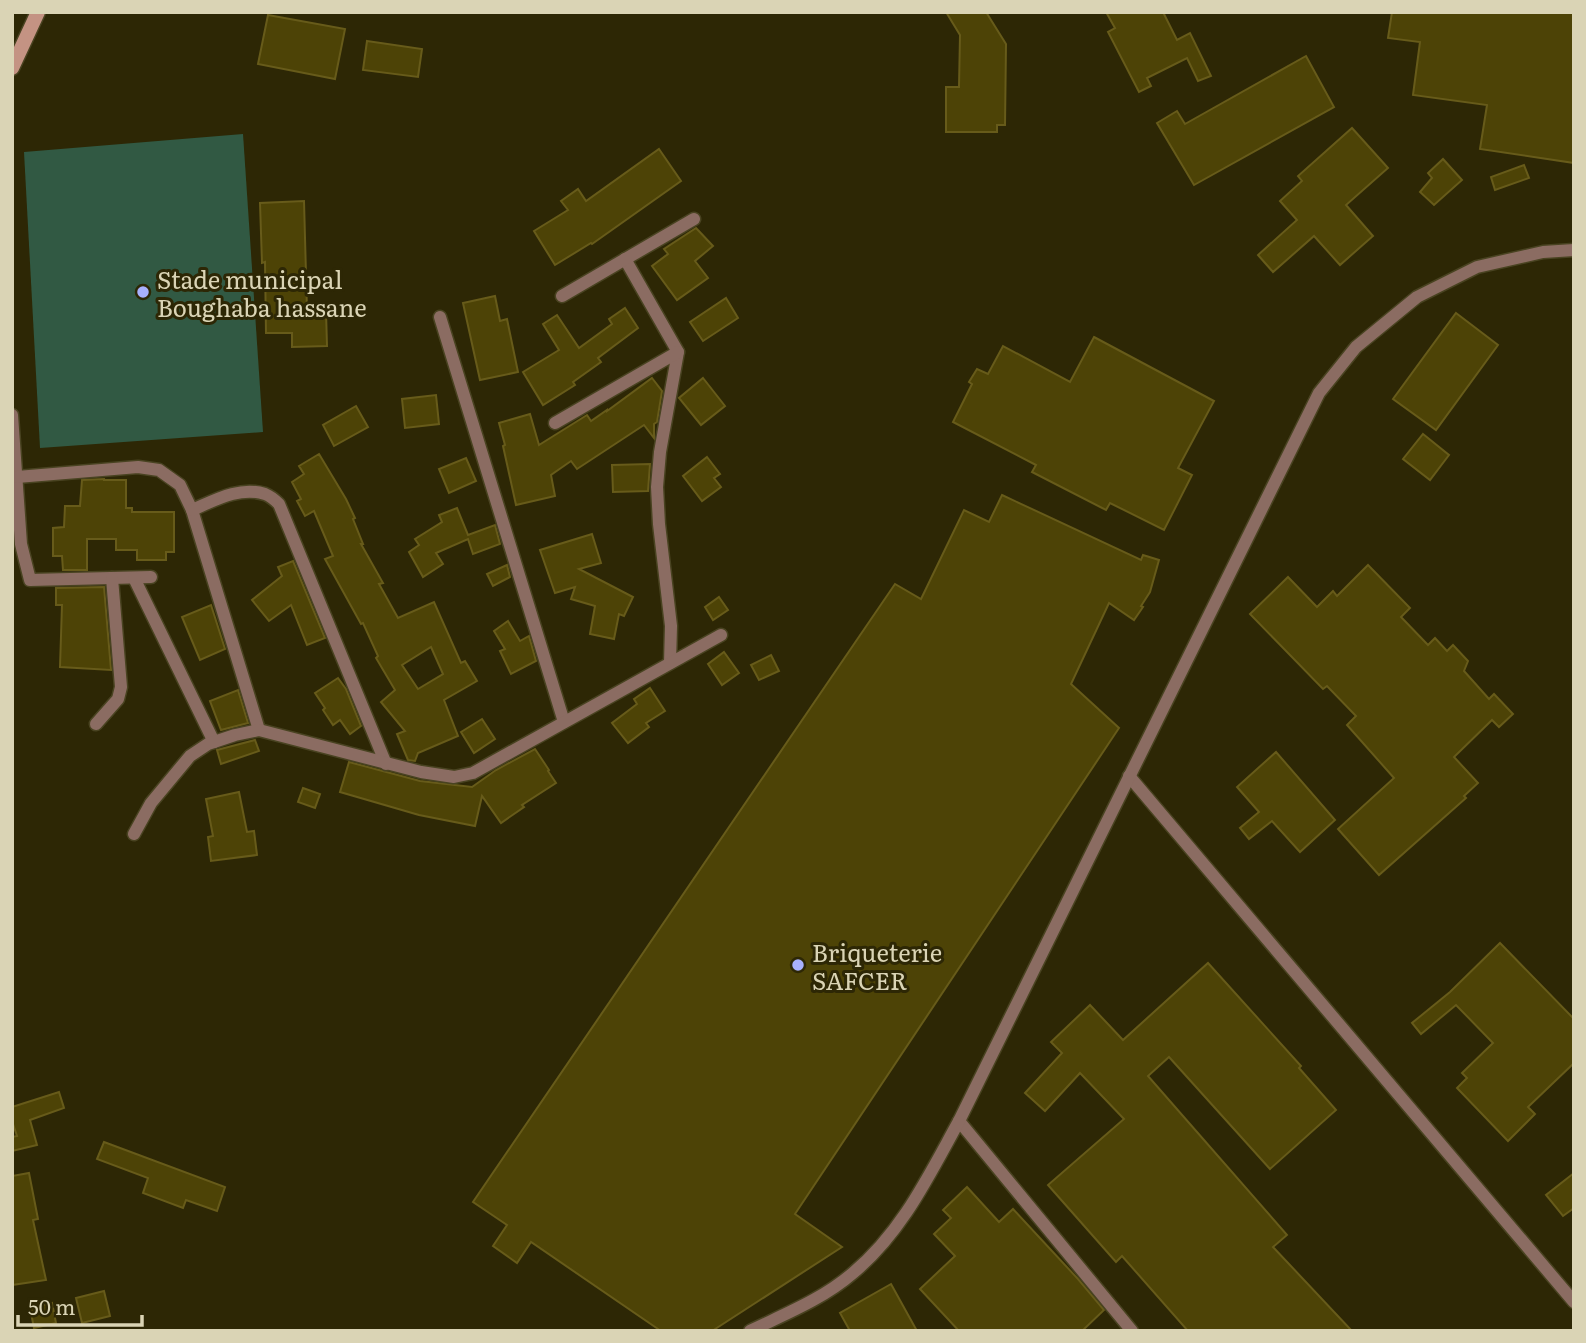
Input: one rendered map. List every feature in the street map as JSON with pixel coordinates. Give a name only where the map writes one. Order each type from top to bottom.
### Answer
[{"type":"main road","points":[[12,68],[38,12]]},
{"type":"street","points":[[562,296],[694,219]]},
{"type":"street","points":[[750,1331],[814,1300],[851,1275],[883,1245],[914,1202],[959,1121],[1319,393],[1356,347],[1417,297],[1477,267],[1543,252],[1574,250]]},
{"type":"street","points":[[625,259],[678,352],[660,452],[657,487],[671,626],[670,663]]},
{"type":"street","points":[[440,317],[564,722]]},
{"type":"street","points":[[555,423],[678,352]]},
{"type":"street","points":[[12,415],[21,544],[30,580],[151,577]]},
{"type":"street","points":[[17,477],[138,467],[159,470],[180,485],[192,510],[260,730]]},
{"type":"street","points":[[192,510],[229,494],[249,492],[267,494],[279,504],[386,764]]},
{"type":"street","points":[[96,724],[118,699],[121,687],[112,578]]},
{"type":"street","points":[[134,578],[214,742]]},
{"type":"street","points":[[134,834],[151,803],[172,776],[190,756],[208,744],[260,730],[421,772],[454,777],[473,773],[721,635]]},
{"type":"street","points":[[1129,776],[1574,1302]]},
{"type":"street","points":[[959,1121],[1132,1331]]},
{"type":"green space","name":"Stade municipal Boughaba hassane","points":[[243,134],[263,432],[40,448],[24,152]]},
{"type":"building","points":[[946,12],[986,12],[1006,44],[1005,125],[997,125],[997,132],[946,132],[946,87],[959,87],[960,35]]},
{"type":"building","points":[[1106,12],[1163,12],[1177,40],[1190,33],[1211,76],[1198,81],[1187,58],[1147,78],[1151,86],[1139,92],[1108,32],[1115,28]]},
{"type":"building","points":[[1392,12],[1574,12],[1574,163],[1480,149],[1487,105],[1413,95],[1420,42],[1388,38]]},
{"type":"building","points":[[268,15],[345,29],[335,79],[258,64]]},
{"type":"building","points":[[367,41],[422,49],[418,77],[363,70]]},
{"type":"building","points":[[1306,56],[1334,107],[1194,185],[1157,123],[1177,111],[1185,124]]},
{"type":"building","points":[[1352,128],[1388,168],[1346,205],[1373,236],[1340,265],[1314,236],[1273,272],[1258,255],[1297,220],[1280,201],[1302,181],[1298,176]]},
{"type":"building","points":[[659,149],[681,181],[592,244],[555,265],[534,231],[568,210],[561,201],[578,189],[586,201]]},
{"type":"building","points":[[1443,159],[1462,180],[1434,205],[1420,192],[1432,178],[1428,173]]},
{"type":"building","points":[[1524,165],[1529,178],[1495,190],[1491,177]]},
{"type":"building","points":[[304,201],[307,311],[326,311],[327,346],[292,347],[292,333],[266,333],[265,262],[262,263],[260,203]]},
{"type":"building","points":[[696,228],[713,246],[695,261],[708,278],[677,300],[652,266],[668,254],[664,249]]},
{"type":"building","points":[[495,296],[500,321],[507,319],[518,372],[480,380],[463,303]]},
{"type":"building","points":[[726,298],[738,318],[703,341],[690,322]]},
{"type":"building","points":[[625,308],[638,328],[598,358],[601,362],[573,382],[575,385],[543,405],[523,372],[559,350],[543,324],[557,315],[579,348],[612,324],[609,319]]},
{"type":"building","points":[[1456,313],[1498,345],[1436,430],[1393,399]]},
{"type":"building","points":[[1094,337],[1214,401],[1178,468],[1192,475],[1164,530],[1110,503],[1106,510],[1032,472],[1036,465],[953,422],[977,369],[988,374],[1003,346],[1070,382]]},
{"type":"building","points":[[652,378],[662,391],[657,422],[654,424],[654,438],[644,425],[577,469],[571,461],[551,475],[555,496],[516,505],[499,423],[530,414],[539,445],[587,415],[591,421]]},
{"type":"building","points":[[703,378],[725,406],[701,425],[679,398]]},
{"type":"building","points":[[436,395],[439,424],[405,428],[402,399]]},
{"type":"building","points":[[356,406],[368,427],[334,446],[323,425]]},
{"type":"building","points":[[1423,434],[1449,455],[1430,480],[1403,459]]},
{"type":"building","points":[[319,454],[346,499],[355,518],[353,519],[361,544],[383,583],[379,584],[398,618],[434,602],[461,663],[465,661],[477,681],[444,700],[458,736],[418,753],[415,761],[408,760],[397,734],[405,731],[381,702],[395,690],[376,658],[378,656],[363,623],[361,624],[325,559],[333,556],[314,511],[305,516],[297,501],[301,499],[292,482],[304,474],[299,466]],"holes":[[[431,647],[443,674],[418,689],[402,665]]]},
{"type":"building","points":[[707,457],[720,474],[714,478],[721,487],[702,501],[683,476]]},
{"type":"building","points":[[466,458],[476,481],[449,493],[439,469]]},
{"type":"building","points":[[650,464],[648,491],[613,492],[612,465]]},
{"type":"building","points":[[82,480],[126,480],[126,508],[132,508],[132,512],[174,512],[174,552],[166,552],[166,560],[137,560],[137,550],[116,550],[116,539],[87,539],[87,570],[63,570],[62,556],[53,556],[53,528],[64,527],[65,506],[80,506]]},
{"type":"building","name":"Briqueterie SAFCER","points":[[1002,495],[1141,560],[1143,555],[1159,560],[1150,592],[1134,620],[1109,603],[1071,684],[1119,728],[795,1214],[842,1247],[712,1331],[661,1331],[531,1242],[517,1263],[493,1246],[507,1225],[473,1202],[895,584],[921,599],[964,510],[989,522]]},
{"type":"building","points":[[457,508],[468,535],[495,525],[500,544],[473,554],[468,539],[436,553],[443,564],[423,577],[409,552],[419,545],[415,539],[442,522],[439,515]]},
{"type":"building","points":[[592,534],[601,563],[579,569],[633,597],[624,616],[619,614],[614,639],[590,634],[595,606],[571,599],[575,587],[555,593],[540,550]]},
{"type":"building","points":[[293,561],[325,638],[307,645],[291,605],[269,621],[252,600],[282,576],[278,567]]},
{"type":"building","points":[[507,565],[510,577],[493,586],[487,574]]},
{"type":"building","points":[[1368,565],[1410,608],[1401,617],[1428,645],[1435,638],[1447,651],[1453,645],[1468,661],[1464,671],[1489,699],[1494,694],[1513,714],[1499,727],[1492,720],[1454,757],[1478,783],[1464,796],[1466,798],[1379,875],[1338,829],[1394,778],[1347,725],[1356,716],[1327,686],[1323,689],[1250,614],[1288,577],[1317,607],[1333,591],[1337,596]]},
{"type":"building","points":[[104,587],[111,670],[60,667],[62,605],[56,605],[56,588]]},
{"type":"building","points":[[719,597],[728,610],[713,620],[705,607]]},
{"type":"building","points":[[211,605],[225,649],[200,660],[182,617]]},
{"type":"building","points":[[508,621],[520,641],[529,636],[536,661],[511,674],[500,651],[505,649],[494,631]]},
{"type":"building","points":[[724,652],[739,673],[722,685],[708,664]]},
{"type":"building","points":[[771,655],[779,671],[759,680],[751,665]]},
{"type":"building","points":[[338,678],[346,689],[361,726],[350,734],[340,720],[333,725],[315,693]]},
{"type":"building","points":[[650,688],[665,711],[646,723],[649,727],[628,743],[612,723],[637,704],[634,699]]},
{"type":"building","points":[[238,690],[248,723],[221,730],[210,701]]},
{"type":"building","points":[[482,719],[495,739],[474,753],[461,732]]},
{"type":"building","points":[[255,740],[259,751],[221,764],[217,750]]},
{"type":"building","points":[[535,749],[556,783],[522,805],[524,807],[501,823],[482,796],[475,826],[419,815],[340,792],[349,762],[420,781],[472,787],[496,770]]},
{"type":"building","points":[[1276,752],[1335,820],[1300,852],[1272,821],[1249,839],[1240,828],[1259,812],[1237,787]]},
{"type":"building","points":[[303,788],[320,794],[315,808],[298,802]]},
{"type":"building","points":[[239,792],[247,832],[254,831],[257,855],[211,861],[208,837],[213,836],[206,799]]},
{"type":"building","points":[[1500,943],[1574,1019],[1574,1063],[1528,1107],[1535,1114],[1508,1141],[1457,1088],[1467,1078],[1462,1073],[1493,1043],[1456,1005],[1421,1034],[1412,1023],[1450,992]]},
{"type":"building","points":[[1208,963],[1301,1066],[1299,1068],[1336,1110],[1270,1169],[1169,1057],[1148,1076],[1287,1235],[1273,1247],[1352,1331],[1188,1331],[1122,1256],[1116,1262],[1048,1185],[1124,1119],[1080,1073],[1045,1111],[1025,1093],[1062,1053],[1051,1042],[1090,1005],[1123,1040]]},
{"type":"building","points":[[59,1092],[64,1108],[30,1120],[37,1145],[12,1151],[12,1137],[17,1136],[12,1121],[12,1107]]},
{"type":"building","points":[[104,1142],[225,1187],[217,1211],[186,1200],[183,1208],[143,1193],[148,1178],[97,1159]]},
{"type":"building","points":[[29,1173],[38,1219],[33,1220],[46,1280],[12,1285],[12,1176]]},
{"type":"building","points":[[1574,1173],[1574,1208],[1563,1216],[1546,1195]]},
{"type":"building","points":[[967,1187],[999,1222],[1013,1209],[1104,1310],[1082,1331],[959,1331],[920,1289],[955,1256],[934,1234],[951,1218],[943,1210]]},
{"type":"building","points":[[891,1284],[917,1331],[850,1331],[840,1313]]},
{"type":"building","points":[[104,1291],[110,1316],[82,1323],[76,1298]]},
{"type":"building","points":[[52,1303],[56,1323],[34,1328],[30,1308]]},
{"type":"place","name":"Stade municipal Boughaba hassane","points":[[143,292]]},
{"type":"place","name":"Briqueterie SAFCER","points":[[798,965]]}]
